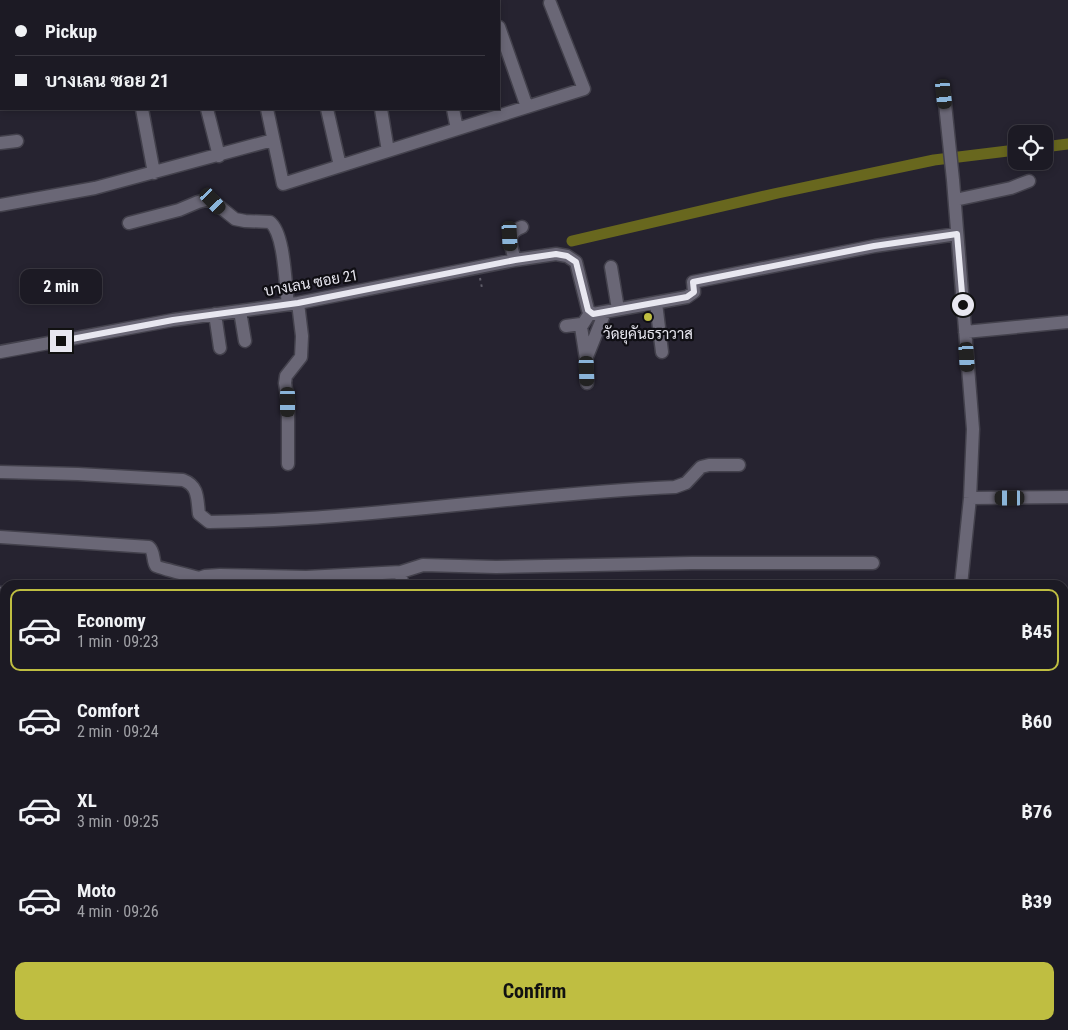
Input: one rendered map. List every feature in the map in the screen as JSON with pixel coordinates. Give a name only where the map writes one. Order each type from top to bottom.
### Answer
[{"type":"street","points":[[267,110],[283,184],[584,89],[550,3]]},
{"type":"street","points":[[500,30],[527,107]]},
{"type":"street","points":[[944,94],[955,200],[973,429],[970,498],[962,580]]},
{"type":"street","points":[[142,110],[154,173]]},
{"type":"street","points":[[207,110],[219,156]]},
{"type":"street","points":[[327,110],[340,166]]},
{"type":"street","points":[[381,110],[388,151]]},
{"type":"street","points":[[453,110],[457,129]]},
{"type":"street","points":[[0,205],[95,188],[274,140]]},
{"type":"street","points":[[0,143],[17,141]]},
{"type":"street","points":[[955,200],[1011,188],[1029,181]]},
{"type":"street","points":[[129,223],[210,199],[235,219],[270,222],[273,224],[278,236],[302,336],[301,357],[286,376],[285,383],[288,402],[288,464]]},
{"type":"street","points":[[515,260],[510,236],[515,229],[522,227]]},
{"type":"street","points":[[587,383],[581,324],[589,311],[605,312],[692,295],[694,292],[693,282],[874,246],[957,234]]},
{"type":"street","name":"บางเลน ซอย 21","points":[[0,352],[214,314],[293,304],[515,260],[556,254],[567,256],[576,262],[589,311]]},
{"type":"street","points":[[611,266],[618,309]]},
{"type":"street","points":[[656,303],[662,352]]},
{"type":"street","points":[[240,311],[245,341]]},
{"type":"street","points":[[586,359],[605,312]]},
{"type":"street","points":[[214,314],[220,348]]},
{"type":"street","points":[[965,332],[1068,322]]},
{"type":"street","points":[[566,326],[581,324]]},
{"type":"street","points":[[0,472],[183,480],[196,489],[201,517],[208,522],[217,522],[316,518],[482,502],[675,487],[686,483],[701,467],[710,465],[739,465]]},
{"type":"street","points":[[970,498],[1068,497]]},
{"type":"street","points":[[0,537],[149,547],[152,550],[156,565],[160,568],[177,571],[194,580]]},
{"type":"street","points":[[200,580],[205,576],[220,575],[402,578],[423,566],[873,563]]},
{"type":"waterway","points":[[1053,146],[1068,144]]},
{"type":"waterway","points":[[572,241],[778,193],[934,160],[1008,151]]},
{"type":"place","name":"วัดยุคันธราวาส","points":[[648,317]]},
{"type":"route","points":[[61,341],[173,320],[298,303],[515,260],[556,254],[567,256],[576,262],[588,310],[593,314],[687,297],[694,292],[693,282],[874,246],[957,234],[963,305]]}]
